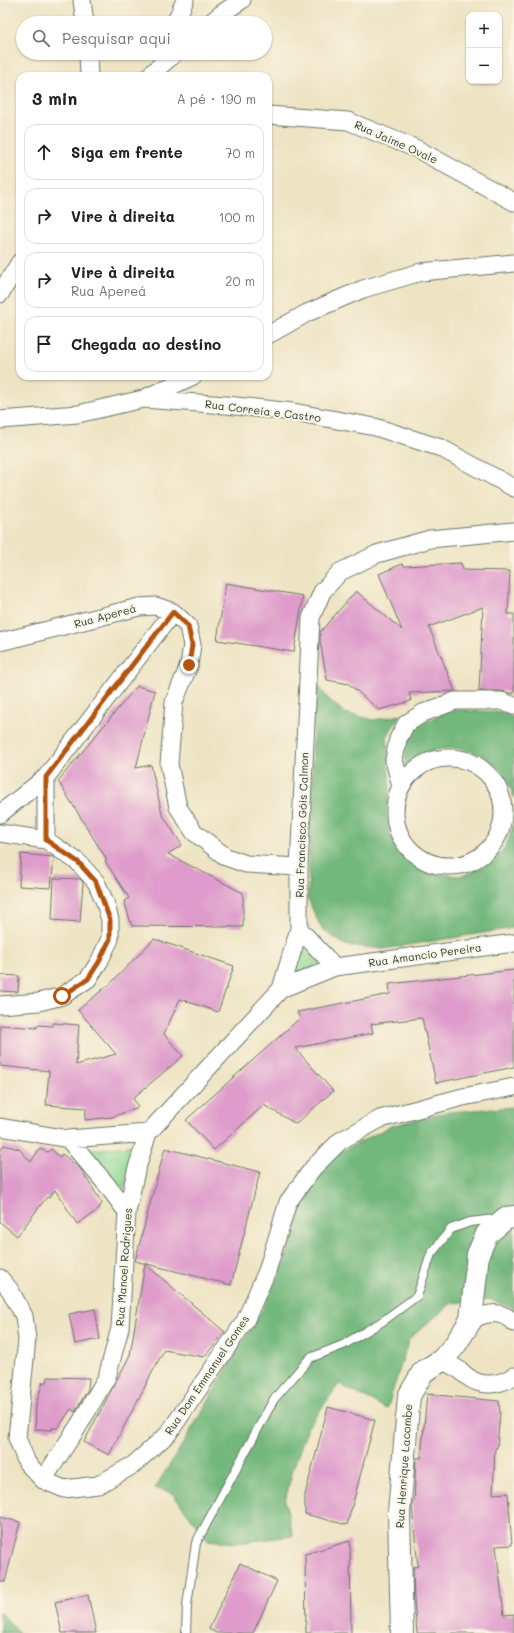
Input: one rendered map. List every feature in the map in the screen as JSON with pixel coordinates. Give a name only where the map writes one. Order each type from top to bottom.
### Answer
[{"type":"street","points":[[82,0],[84,16]]},
{"type":"street","points":[[178,16],[185,0]]},
{"type":"street","points":[[219,16],[242,0]]},
{"type":"street","points":[[88,60],[89,72]]},
{"type":"street","points":[[152,72],[158,60]]},
{"type":"street","points":[[153,72],[167,60]]},
{"type":"street","name":"Rua Jaime Ovale","points":[[272,115],[348,121],[416,149],[514,202]]},
{"type":"street","points":[[272,333],[306,313],[363,289],[407,276],[421,272],[514,263]]},
{"type":"street","points":[[0,294],[16,268]]},
{"type":"street","points":[[143,398],[184,380]]},
{"type":"street","name":"Rua Correia e Castro","points":[[0,420],[78,414],[143,398],[293,412],[375,428],[441,448],[514,488]]},
{"type":"street","name":"Rua Francisco Góis Calmon","points":[[148,1133],[281,989],[299,929],[299,867],[311,618],[322,592],[340,572],[377,554],[430,539],[514,531]]},
{"type":"street","name":"Rua Apereá","points":[[0,642],[139,607],[156,606],[173,612],[188,626],[192,645],[189,665],[174,702],[169,764],[178,807],[194,832],[226,858],[246,864],[299,867]]},
{"type":"street","points":[[0,814],[46,777],[173,612]]},
{"type":"street","points":[[401,786],[416,768],[433,760],[452,757],[475,763],[490,775],[500,791],[504,810],[499,835],[488,851],[466,865],[447,867],[423,860],[408,848],[395,823],[394,804],[401,786],[394,760],[398,739],[406,724],[423,713],[456,701],[501,701],[514,706]]},
{"type":"street","points":[[46,777],[46,840]]},
{"type":"street","points":[[0,833],[46,840],[78,862],[96,882],[110,920],[110,939],[99,962],[88,979],[62,996],[39,1002],[0,1005]]},
{"type":"street","points":[[299,929],[335,967]]},
{"type":"street","name":"Rua Amancio Pereira","points":[[281,989],[335,967],[514,943]]},
{"type":"street","name":"Rua Dom Emmanuel Gomes","points":[[0,1278],[10,1290],[24,1316],[27,1339],[17,1438],[27,1463],[43,1480],[64,1490],[98,1485],[133,1465],[168,1434],[245,1321],[267,1271],[288,1202],[313,1168],[340,1140],[380,1119],[463,1097],[514,1087]]},
{"type":"street","points":[[0,1127],[68,1139],[148,1133]]},
{"type":"street","name":"Rua Manoel Rodrigues","points":[[43,1480],[79,1425],[107,1378],[120,1328],[126,1212],[136,1171],[148,1133]]},
{"type":"street","points":[[68,1139],[107,1185],[126,1212]]},
{"type":"street","name":"Rua Henrique Lacombe","points":[[402,1633],[399,1513],[409,1396],[423,1372],[442,1360],[455,1345],[471,1320],[478,1254],[487,1234],[510,1218]]},
{"type":"street","points":[[471,1320],[484,1314],[494,1313],[509,1317],[514,1323]]},
{"type":"street","points":[[442,1360],[473,1380],[482,1384],[504,1382],[514,1376]]},
{"type":"lane","points":[[186,1633],[186,1604],[196,1543],[274,1399],[310,1358],[343,1345],[383,1321],[417,1296],[431,1254],[451,1229],[470,1222],[510,1218]]},
{"type":"green space","points":[[315,681],[328,699],[345,713],[374,720],[400,715],[387,737],[390,791],[386,813],[390,835],[396,848],[412,864],[432,874],[462,876],[491,863],[506,846],[514,824],[514,928],[383,949],[345,945],[321,928],[308,899]]},
{"type":"green space","points":[[452,710],[502,712],[514,718],[514,798],[508,782],[498,768],[484,757],[467,750],[449,748],[432,751],[405,767],[406,745],[417,726]]},
{"type":"green space","points":[[300,945],[322,964],[289,977]]},
{"type":"green space","points":[[514,1107],[514,1312],[512,1308],[489,1299],[452,1303],[409,1339],[387,1409],[339,1384],[308,1427],[293,1469],[285,1501],[293,1536],[236,1543],[208,1540],[172,1493],[155,1488],[262,1310],[285,1262],[298,1194],[340,1152],[391,1126],[446,1112]]},
{"type":"green space","points":[[137,1145],[123,1192],[85,1151]]},
{"type":"green space","points":[[0,1611],[19,1633],[0,1633]]},
{"type":"building","points":[[461,563],[463,570],[510,571],[508,614],[514,614],[514,694],[501,691],[479,691],[483,607],[429,627],[455,691],[409,693],[411,701],[379,710],[349,684],[327,680],[320,641],[320,632],[356,591],[402,630],[379,574],[402,564],[404,566]]},
{"type":"building","points":[[226,583],[303,596],[294,652],[217,640]]},
{"type":"building","points":[[137,686],[155,691],[136,768],[151,765],[162,814],[182,845],[168,854],[243,893],[243,927],[132,926],[124,901],[129,898],[105,861],[107,860],[58,781]]},
{"type":"building","points":[[21,854],[54,857],[51,888],[19,886]]},
{"type":"building","points":[[54,878],[80,879],[83,882],[80,922],[52,920]]},
{"type":"building","points":[[154,939],[234,966],[218,1012],[180,999],[164,1034],[183,1056],[133,1098],[138,1107],[112,1117],[85,1120],[86,1108],[46,1105],[49,1071],[0,1066],[0,1025],[37,1028],[37,1025],[53,1026],[53,1023],[79,1025],[76,1065],[116,1054],[78,1010],[108,986]]},
{"type":"building","points":[[514,970],[514,1067],[436,1083],[422,1018],[371,1024],[373,1033],[295,1048],[333,1091],[296,1124],[264,1105],[214,1150],[186,1120],[300,1018],[297,1012],[390,994],[389,984]]},
{"type":"building","points":[[0,975],[19,976],[18,992],[0,991]]},
{"type":"building","points":[[4,1145],[19,1149],[31,1162],[39,1149],[48,1152],[51,1149],[60,1157],[62,1154],[80,1168],[102,1203],[98,1210],[77,1224],[55,1190],[49,1198],[47,1197],[17,1236],[0,1222],[0,1151]]},
{"type":"building","points":[[165,1148],[260,1172],[231,1285],[135,1261]]},
{"type":"building","points":[[145,1264],[225,1332],[204,1357],[164,1350],[109,1455],[84,1442],[130,1355]]},
{"type":"building","points":[[95,1309],[100,1339],[75,1344],[69,1314]]},
{"type":"building","points":[[48,1377],[89,1378],[88,1389],[75,1412],[71,1409],[58,1428],[52,1428],[52,1430],[35,1429],[36,1405],[43,1382],[47,1382]]},
{"type":"building","points":[[427,1394],[499,1401],[500,1413],[497,1448],[495,1448],[493,1494],[508,1493],[512,1545],[496,1546],[504,1615],[514,1614],[514,1633],[417,1633],[413,1567],[418,1566],[412,1502],[414,1502],[416,1458],[421,1458]]},
{"type":"building","points":[[328,1407],[375,1420],[347,1525],[305,1514],[305,1495]]},
{"type":"building","points":[[0,1517],[20,1522],[5,1582],[0,1582]]},
{"type":"building","points":[[350,1541],[351,1633],[306,1633],[305,1554]]},
{"type":"building","points":[[240,1563],[277,1581],[253,1633],[216,1633],[209,1629]]},
{"type":"building","points":[[88,1595],[96,1633],[62,1633],[55,1602]]},
{"type":"route","points":[[62,996],[88,979],[99,962],[110,939],[110,920],[96,882],[78,862],[46,840],[46,777],[173,612],[188,626],[192,645],[189,665]]}]
